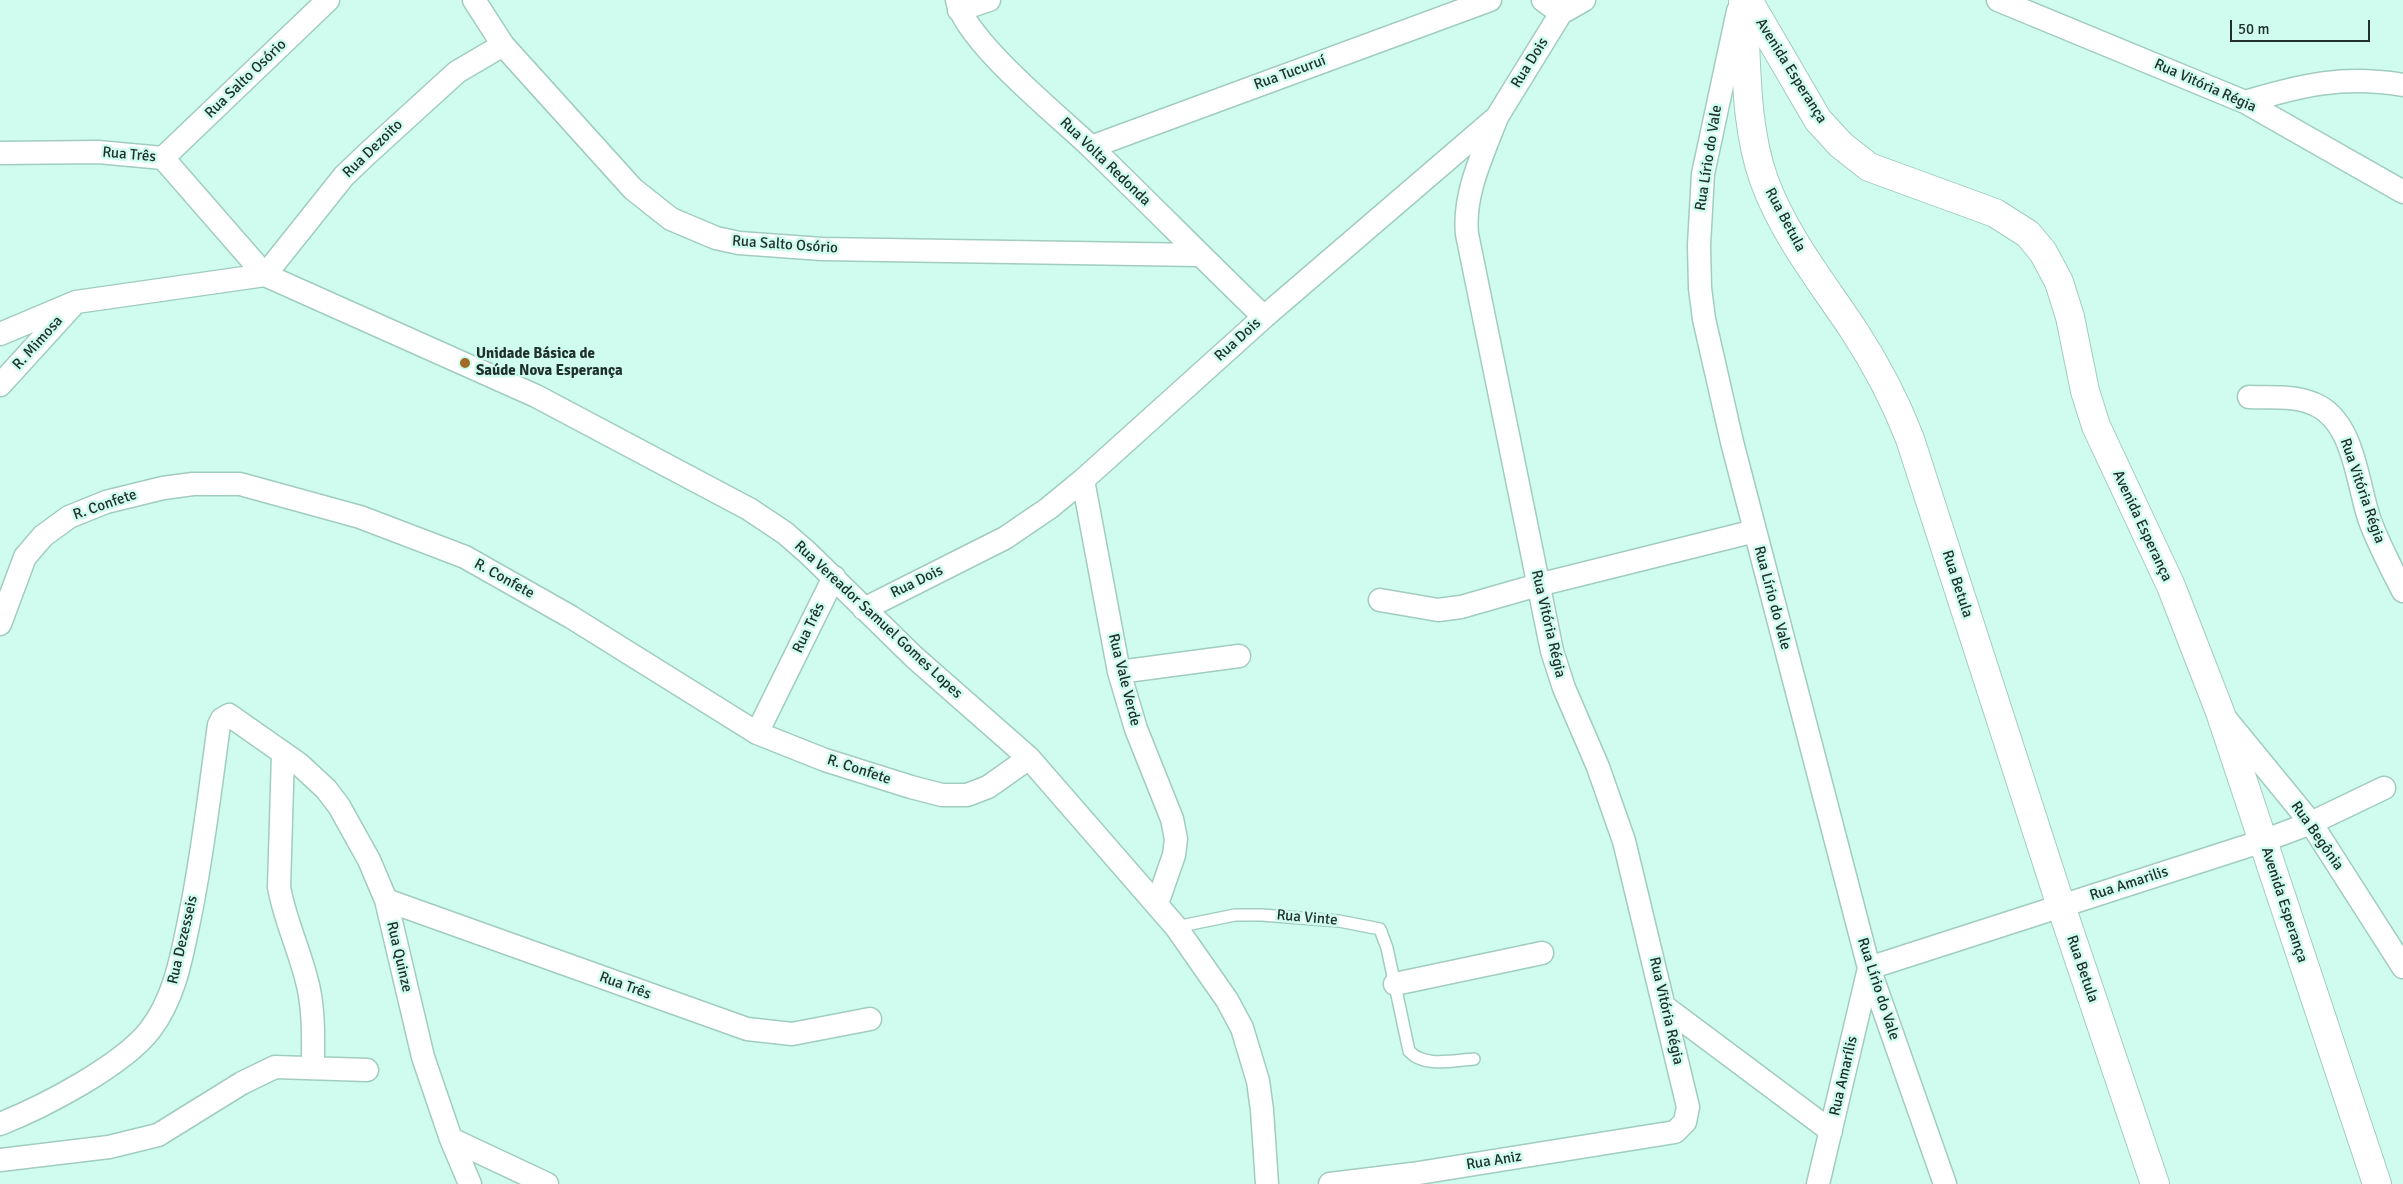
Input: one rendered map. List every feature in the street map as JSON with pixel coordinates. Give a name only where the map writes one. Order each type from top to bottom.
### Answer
[{"type":"street","name":"Rua Salto Osório","points":[[162,158],[328,0]]},
{"type":"street","name":"Rua Salto Osório","points":[[474,0],[503,45],[633,189],[670,219],[716,238],[739,243],[822,249],[1199,255]]},
{"type":"street","points":[[958,5],[989,0]]},
{"type":"street","name":"Rua Tucuruí","points":[[1091,147],[1490,0]]},
{"type":"street","points":[[1543,0],[1561,13],[1584,0]]},
{"type":"street","name":"Rua Lírio do Vale","points":[[1742,0],[1703,174],[1698,244],[1700,288],[1711,354],[1868,968],[1945,1184]]},
{"type":"street","name":"Rua Betula","points":[[1742,0],[1751,120],[1754,144],[1764,178],[1790,234],[1883,379],[1910,439],[2061,906],[2155,1184]]},
{"type":"street","name":"Avenida Esperança","points":[[1748,0],[1818,120],[1841,145],[1869,167],[2003,217],[2028,234],[2043,252],[2059,282],[2070,317],[2085,391],[2096,426],[2171,586],[2220,712],[2377,1184]]},
{"type":"street","name":"Rua Vitória Régia","points":[[1998,0],[2245,102],[2403,192]]},
{"type":"street","name":"Rua Volta Redonda","points":[[958,5],[1002,64],[1091,147],[1264,317]]},
{"type":"street","name":"Rua Dois","points":[[864,608],[1005,538],[1042,514],[1083,480],[1264,317],[1497,117],[1561,13]]},
{"type":"street","name":"Rua Dezoito","points":[[265,276],[344,176],[457,72],[503,45]]},
{"type":"street","points":[[2245,102],[2301,85],[2322,82],[2349,80],[2403,85]]},
{"type":"street","name":"Rua Vitória Régia","points":[[1497,117],[1470,192],[1466,220],[1538,585],[1558,672],[1598,767],[1624,841],[1688,1107],[1686,1122],[1675,1132],[1657,1135]]},
{"type":"street","name":"Rua Três","points":[[0,153],[98,152],[162,158],[265,276]]},
{"type":"street","points":[[0,334],[76,302],[265,276]]},
{"type":"street","name":"Rua Vereador Samuel Gomes Lopes","points":[[265,276],[536,396],[750,509],[785,533],[834,577],[956,695],[1029,758],[1176,927],[1227,1000],[1242,1028],[1258,1081],[1267,1184]]},
{"type":"street","name":"R. Mimosa","points":[[0,385],[76,302]]},
{"type":"street","name":"Rua Vitória Régia","points":[[2249,397],[2292,398],[2314,404],[2336,421],[2347,440],[2361,492],[2379,545],[2403,591]]},
{"type":"street","name":"Rua Vale Verde","points":[[1083,480],[1119,672],[1136,729],[1172,819],[1176,839],[1174,855],[1157,904]]},
{"type":"street","name":"R. Confete","points":[[0,624],[25,557],[43,536],[69,517],[101,504],[163,488],[201,484],[240,484],[280,493],[381,524],[465,557],[571,617],[757,733],[825,760],[911,788],[942,795],[967,795],[988,787],[1029,758]]},
{"type":"street","points":[[1380,600],[1422,609],[1449,609],[1755,530]]},
{"type":"street","name":"Rua Três","points":[[757,733],[834,577]]},
{"type":"street","points":[[1119,672],[1239,656]]},
{"type":"street","name":"Rua Begônia","points":[[2220,712],[2311,823],[2403,967]]},
{"type":"street","name":"Rua Dezesseis","points":[[0,1124],[73,1087],[118,1059],[140,1042],[162,1013],[178,971],[194,894],[218,725],[225,716],[229,715],[239,722]]},
{"type":"street","name":"Rua Quinze","points":[[239,722],[312,776],[339,806],[369,860],[386,900],[423,1057],[451,1139],[470,1184]]},
{"type":"street","points":[[283,754],[279,887],[284,911],[309,990],[313,1012],[313,1067]]},
{"type":"street","name":"Rua Amarilis","points":[[1868,968],[2263,841],[2311,823],[2384,788]]},
{"type":"street","name":"Rua Três","points":[[386,900],[747,1029],[792,1034],[870,1019]]},
{"type":"street","points":[[1395,984],[1542,953]]},
{"type":"street","name":"Rua Amarílis","points":[[1818,1184],[1868,968]]},
{"type":"street","points":[[1665,1007],[1831,1132]]},
{"type":"street","points":[[0,1160],[109,1147],[158,1135],[265,1070],[275,1066],[367,1070]]},
{"type":"street","name":"Rua Aniz","points":[[1330,1184],[1657,1135]]},
{"type":"street","points":[[451,1139],[547,1184]]},
{"type":"lane","name":"Rua Vinte","points":[[1176,927],[1235,915],[1262,914],[1294,916],[1375,927],[1383,933],[1407,1047],[1413,1056],[1434,1061],[1474,1059]]},
{"type":"place","name":"Unidade Básica de Saúde Nova Esperança","points":[[465,363]]}]
